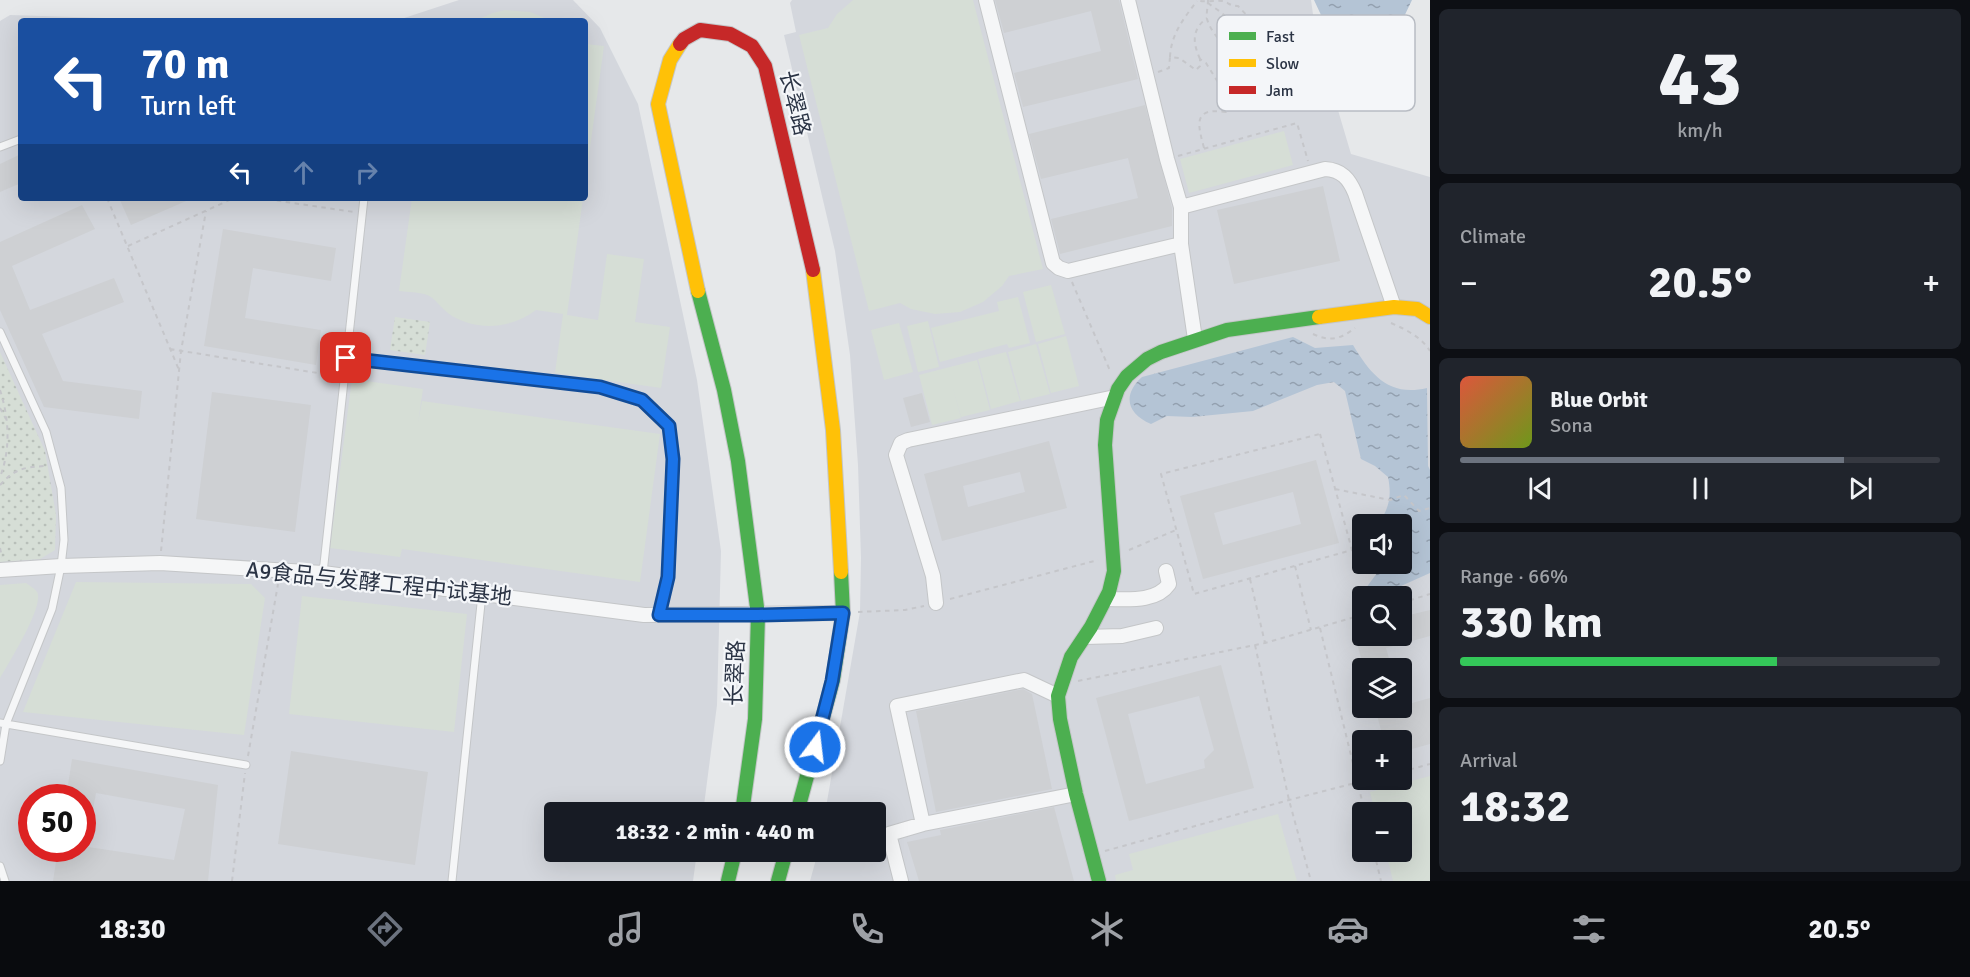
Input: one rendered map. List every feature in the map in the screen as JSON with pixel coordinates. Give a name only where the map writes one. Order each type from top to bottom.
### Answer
[{"type":"main road","name":"长翠路","points":[[743,802],[755,719],[758,615],[738,461],[724,390],[693,272],[658,104],[670,60],[684,39],[700,30],[730,34],[752,46],[765,66],[812,261],[833,430],[843,613],[832,681],[800,802]]},
{"type":"main road","points":[[1099,881],[1076,794],[1060,718],[1059,690],[1071,657],[1106,599],[1114,571],[1105,445],[1107,420],[1116,393],[1127,376],[1148,359],[1195,339],[1227,330],[1394,307],[1417,309],[1430,317]]},
{"type":"main road","points":[[728,881],[733,862]]},
{"type":"main road","points":[[778,881],[783,862]]},
{"type":"street","points":[[986,0],[1053,263],[1068,271],[1181,244]]},
{"type":"street","points":[[1128,0],[1181,207],[1181,244],[1195,339]]},
{"type":"street","points":[[1181,207],[1325,169],[1342,174],[1350,181],[1394,307]]},
{"type":"street","points":[[936,603],[933,576],[896,455],[901,442],[1116,393]]},
{"type":"street","name":"A9食品与发酵工程中试基地","points":[[0,570],[160,563],[281,569],[644,615],[843,613]]},
{"type":"street","points":[[1106,599],[1139,598],[1157,594],[1169,584],[1166,571]]},
{"type":"street","points":[[1085,637],[1122,636],[1156,628]]},
{"type":"street","points":[[923,824],[897,706],[1024,680],[1059,690]]},
{"type":"street","points":[[901,881],[889,834],[923,824],[1076,794]]},
{"type":"lane","points":[[0,147],[18,140]]},
{"type":"lane","points":[[323,573],[364,201]]},
{"type":"lane","points":[[0,332],[46,432],[61,488],[64,514],[61,566],[52,609],[3,724],[0,761]]},
{"type":"lane","points":[[346,358],[600,387],[642,400],[669,426],[673,459],[668,577],[659,615]]},
{"type":"lane","points":[[452,881],[482,594]]},
{"type":"lane","points":[[3,724],[246,765]]},
{"type":"lane","points":[[0,866],[5,881]]},
{"type":"path","points":[[1146,74],[1169,68],[1171,48],[1179,27],[1196,0],[1222,1],[1238,6],[1247,15]]},
{"type":"path","points":[[1208,1],[1207,18],[1217,34]]},
{"type":"path","points":[[1208,1],[1224,15]]},
{"type":"path","points":[[1170,57],[1179,58],[1196,70],[1200,66],[1195,47],[1195,32],[1207,18]]},
{"type":"path","points":[[1200,60],[1206,63],[1217,81]]},
{"type":"path","points":[[1204,149],[1198,124],[1199,119],[1203,115],[1217,110]]},
{"type":"path","points":[[1167,159],[1297,123],[1311,173]]},
{"type":"path","points":[[108,201],[179,371]]},
{"type":"path","points":[[128,246],[228,201]]},
{"type":"path","points":[[278,201],[362,214]]},
{"type":"path","points":[[160,563],[181,351],[206,211]]},
{"type":"path","points":[[1068,271],[1116,393]]},
{"type":"path","points":[[1302,319],[1303,327],[1310,333],[1329,339],[1338,339],[1355,327]]},
{"type":"path","points":[[1386,321],[1413,334],[1424,342],[1430,351]]},
{"type":"path","points":[[170,349],[343,377]]},
{"type":"path","points":[[0,390],[7,421],[6,463],[0,477]]},
{"type":"path","points":[[0,408],[7,421]]},
{"type":"path","points":[[1320,434],[1335,489],[1352,550],[1194,594],[1161,474],[1320,434]]},
{"type":"path","points":[[0,485],[25,467],[55,465]]},
{"type":"path","points":[[1335,489],[1390,501],[1404,495],[1419,511],[1430,508]]},
{"type":"path","points":[[843,613],[905,610],[936,603],[1112,557],[1176,530]]},
{"type":"path","points":[[1295,566],[1311,631]]},
{"type":"path","points":[[232,881],[246,765],[281,569]]},
{"type":"path","points":[[1250,578],[1266,643]]},
{"type":"path","points":[[1412,600],[1430,594]]},
{"type":"path","points":[[1059,690],[1266,643],[1352,618]]},
{"type":"path","points":[[1320,628],[1352,759]]},
{"type":"path","points":[[1255,645],[1289,800],[1311,881]]},
{"type":"path","points":[[1412,769],[1430,764]]},
{"type":"path","points":[[1091,855],[1352,784]]},
{"type":"path","points":[[1376,862],[1381,881]]},
{"type":"shaded area","points":[[459,0],[573,0],[600,28],[638,104],[697,380],[721,551],[717,705],[704,802],[544,802],[544,862],[696,862],[693,881],[0,881],[0,21],[10,15],[106,18],[18,18],[18,201],[588,201],[588,18],[404,18]]},
{"type":"shaded area","points":[[792,0],[1311,0],[1313,15],[1217,15],[1217,111],[1338,111],[1351,154],[1430,177],[1430,881],[810,881],[815,862],[886,862],[886,802],[827,802],[860,612],[858,465],[850,355],[835,251],[784,35],[796,32],[790,3]]},
{"type":"shaded area","points":[[853,0],[973,0],[1043,269],[1009,276],[1002,286],[983,302],[960,312],[935,314],[911,309],[900,303],[869,311],[799,35],[828,28],[837,14]]},
{"type":"shaded area","points":[[505,10],[530,12],[545,18],[481,18]]},
{"type":"shaded area","points":[[588,44],[604,46],[588,162]]},
{"type":"shaded area","points":[[1284,131],[1293,165],[1189,193],[1180,159]]},
{"type":"shaded area","points":[[412,201],[583,201],[567,315],[598,320],[607,254],[644,259],[635,322],[670,327],[661,388],[555,373],[563,314],[536,310],[516,321],[483,326],[452,316],[428,295],[399,291]]},
{"type":"shaded area","points":[[1051,285],[1065,334],[1036,342],[1023,292]]},
{"type":"shaded area","points":[[1018,297],[1030,343],[1009,348],[1007,344],[940,362],[931,328],[999,311],[997,302]]},
{"type":"shaded area","points":[[395,317],[430,322],[425,355],[390,350]]},
{"type":"shaded area","points":[[928,321],[939,367],[918,372],[907,326]]},
{"type":"shaded area","points":[[899,323],[913,372],[884,380],[871,330]]},
{"type":"shaded area","points":[[1066,336],[1079,386],[1051,393],[1038,344]]},
{"type":"shaded area","points":[[1036,344],[1050,394],[1021,401],[1008,352]]},
{"type":"shaded area","points":[[0,352],[45,451],[56,515],[55,550],[40,559],[0,562]]},
{"type":"shaded area","points":[[1006,352],[1020,401],[991,409],[978,359]]},
{"type":"shaded area","points":[[977,360],[990,410],[961,417],[952,385],[961,418],[932,425],[919,375]]},
{"type":"shaded area","points":[[352,379],[423,389],[418,423],[422,401],[660,434],[640,582],[402,549],[400,557],[330,548]]},
{"type":"shaded area","points":[[76,582],[251,584],[265,598],[244,735],[23,712]]},
{"type":"shaded area","points":[[26,583],[37,592],[36,609],[25,635],[0,678],[0,585]]},
{"type":"shaded area","points":[[302,596],[467,614],[454,732],[289,714]]},
{"type":"shaded area","points":[[1430,776],[1430,881],[1393,881],[1388,862],[1412,862],[1412,802],[1372,802],[1370,792],[1412,790],[1412,781]]},
{"type":"shaded area","points":[[1278,814],[1297,881],[1116,881],[1115,875],[1133,870],[1129,854]]},
{"type":"water","points":[[1314,0],[1412,0],[1405,15],[1321,15]]},
{"type":"water","points":[[1293,337],[1315,348],[1353,345],[1367,366],[1382,381],[1402,389],[1427,388],[1430,573],[1401,586],[1367,586],[1376,574],[1412,574],[1412,514],[1384,514],[1389,502],[1388,477],[1375,466],[1361,459],[1345,391],[1334,382],[1317,385],[1253,411],[1192,417],[1167,416],[1151,424],[1137,415],[1130,404],[1132,391],[1142,377]]},
{"type":"building","points":[[995,0],[1119,0],[1138,79],[1023,107],[1014,73],[1101,51],[1091,11],[1004,33]]},
{"type":"building","points":[[1145,105],[1172,208],[1172,226],[1060,254],[1051,219],[1138,198],[1128,158],[1041,179],[1029,134]]},
{"type":"building","points":[[18,155],[18,184],[0,192],[0,164]]},
{"type":"building","points":[[1323,186],[1340,261],[1234,284],[1217,210]]},
{"type":"building","points":[[120,201],[186,201],[131,225]]},
{"type":"building","points":[[82,205],[95,229],[12,266],[30,310],[114,278],[124,302],[42,334],[63,381],[142,391],[139,419],[44,407],[0,310],[0,242]]},
{"type":"building","points":[[223,229],[336,248],[331,281],[253,268],[245,318],[321,330],[316,365],[204,346]]},
{"type":"building","points":[[212,392],[311,405],[295,532],[196,519]]},
{"type":"building","points":[[922,393],[930,422],[911,427],[903,398]]},
{"type":"building","points":[[1049,441],[1067,508],[942,541],[924,474]],"holes":[[[1020,472],[1025,492],[968,507],[963,486]]]},
{"type":"building","points":[[1316,460],[1339,543],[1203,579],[1180,496]],"holes":[[[1293,492],[1301,524],[1223,545],[1214,513]]]},
{"type":"building","points":[[1430,610],[1430,636],[1412,641],[1412,614]]},
{"type":"building","points":[[1358,646],[1393,646],[1386,648],[1389,658],[1361,658]]},
{"type":"building","points":[[1221,665],[1254,788],[1129,821],[1096,698]],"holes":[[[1199,696],[1214,750],[1204,760],[1205,768],[1146,784],[1128,714]]]},
{"type":"building","points":[[1023,689],[1032,694],[1052,789],[936,812],[916,711]]},
{"type":"building","points":[[1430,698],[1430,744],[1412,749],[1412,730],[1381,730],[1378,718],[1412,718],[1412,703]]},
{"type":"building","points":[[291,751],[428,772],[415,865],[278,844]]},
{"type":"building","points":[[72,759],[218,785],[208,881],[53,881],[56,862],[96,862],[96,848],[174,860],[185,809],[96,793],[96,784],[68,784]]},
{"type":"building","points":[[1054,807],[1074,881],[919,881],[907,842],[941,835],[940,830]]},
{"type":"traffic: fast","points":[[698,291],[724,390],[738,461],[758,615],[755,719],[744,802]]},
{"type":"traffic: fast","points":[[1099,881],[1076,794],[1060,719],[1058,696],[1071,657],[1091,627],[1109,592],[1114,571],[1105,445],[1107,420],[1118,389],[1127,376],[1147,359],[1161,352],[1227,330],[1319,317]]},
{"type":"traffic: fast","points":[[800,802],[833,680],[843,613],[841,572]]},
{"type":"traffic: fast","points":[[728,881],[733,862]]},
{"type":"traffic: fast","points":[[778,881],[783,862]]},
{"type":"traffic: slow","points":[[680,44],[670,60],[658,104],[698,291]]},
{"type":"traffic: slow","points":[[813,270],[833,430],[841,572]]},
{"type":"traffic: slow","points":[[1319,317],[1394,307],[1417,309],[1430,317]]},
{"type":"traffic: jam","points":[[680,44],[684,39],[700,30],[730,34],[752,46],[765,66],[813,270]]},
{"type":"route","points":[[346,358],[600,387],[642,400],[669,426],[673,459],[668,577],[659,615],[843,613],[832,681],[815,747]]}]
